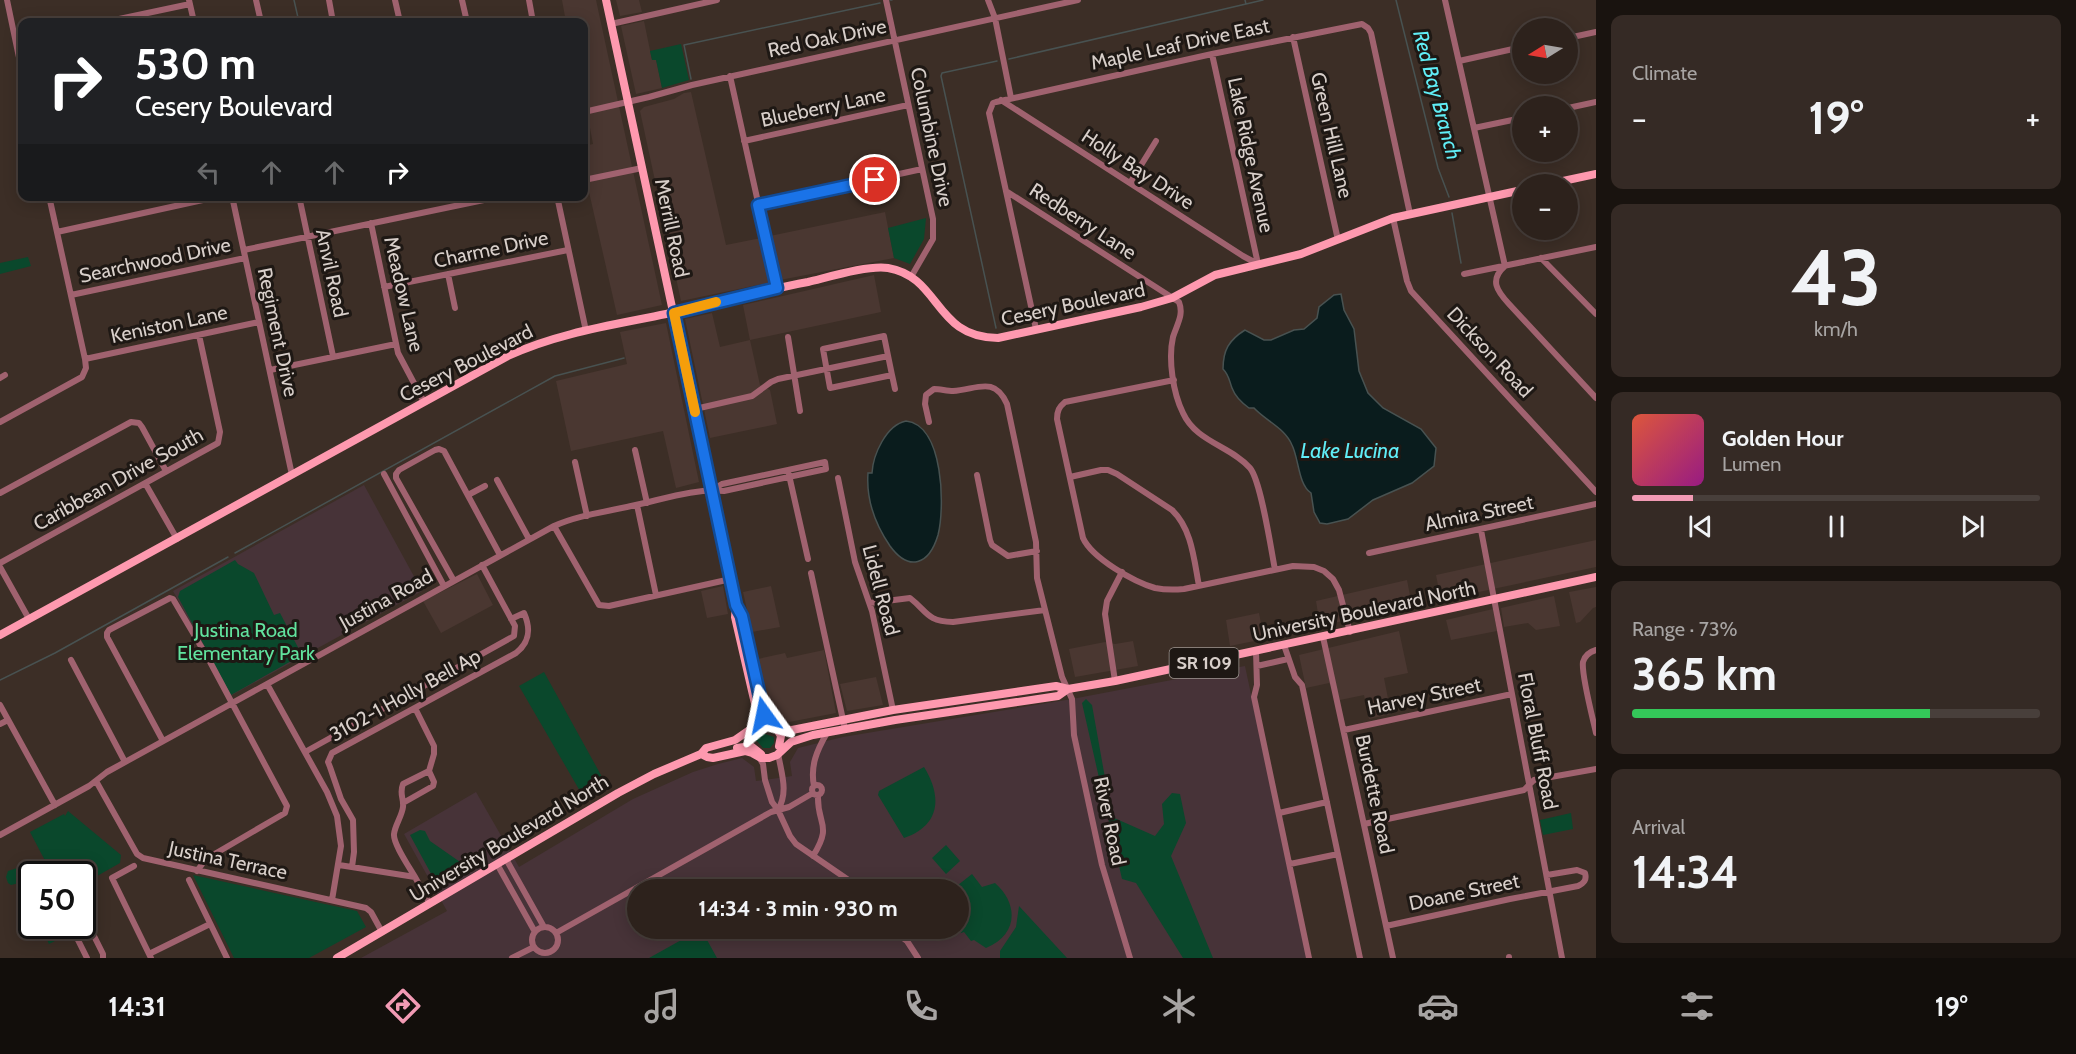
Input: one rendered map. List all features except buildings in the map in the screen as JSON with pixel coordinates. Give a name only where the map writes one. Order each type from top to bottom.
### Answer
[{"type":"main road","name":"Merrill Road","points":[[606,0],[731,579],[736,605],[735,617],[756,712],[755,729]]},
{"type":"main road","points":[[1578,178],[1596,174]]},
{"type":"main road","name":"Cesery Boulevard","points":[[0,635],[424,402],[520,351],[554,339],[777,288],[880,268],[900,271],[911,277],[925,289],[949,320],[966,332],[987,338],[998,338],[1141,307],[1172,298],[1215,275],[1301,254],[1393,218],[1512,192]]},
{"type":"main road","name":"University Boulevard North","points":[[776,729],[792,730],[893,710],[1056,686],[1068,689],[1115,681],[1596,577]]},
{"type":"main road","name":"Merrill Road","points":[[736,605],[742,616],[763,710],[776,729]]},
{"type":"main road","name":"University Boulevard North","points":[[337,958],[647,777],[704,756],[740,751],[754,752],[767,759],[792,737],[1058,696],[1068,689]]},
{"type":"main road","points":[[974,698],[975,708]]},
{"type":"main road","points":[[754,752],[755,729]]},
{"type":"main road","name":"University Boulevard North","points":[[704,756],[706,748],[742,739],[755,729]]},
{"type":"main road","name":"SR 109","points":[[755,729],[776,729]]},
{"type":"main road","points":[[776,729],[781,740],[778,750]]},
{"type":"main road","name":"SR 109","points":[[754,752],[765,754],[778,750]]},
{"type":"street","points":[[7,0],[18,38]]},
{"type":"street","points":[[256,0],[260,18]]},
{"type":"street","points":[[329,0],[332,18]]},
{"type":"street","points":[[395,0],[399,18]]},
{"type":"street","points":[[462,0],[466,18]]},
{"type":"street","points":[[529,0],[532,18]]},
{"type":"street","points":[[611,24],[717,0]]},
{"type":"street","name":"Columbine Drive","points":[[886,0],[934,229],[933,239],[911,277]]},
{"type":"street","points":[[988,0],[995,18],[1011,98]]},
{"type":"street","name":"Red Oak Drive","points":[[588,111],[628,103],[692,84],[995,18],[1048,3],[1078,0]]},
{"type":"street","points":[[1445,0],[1505,266]]},
{"type":"street","points":[[122,18],[190,2],[193,18]]},
{"type":"street","name":"Maple Leaf Drive East","points":[[1001,100],[1356,24],[1365,25],[1371,33],[1410,214]]},
{"type":"street","points":[[1578,36],[1596,32]]},
{"type":"street","name":"Green Hill Lane","points":[[1293,37],[1338,240]]},
{"type":"street","points":[[1459,61],[1512,49]]},
{"type":"street","name":"Lake Ridge Avenue","points":[[1212,54],[1258,264]]},
{"type":"street","points":[[730,76],[777,288]]},
{"type":"street","points":[[1001,100],[993,103],[989,113],[1036,329]]},
{"type":"street","name":"Holly Bay Drive","points":[[1001,100],[1258,264]]},
{"type":"street","points":[[1578,106],[1596,102]]},
{"type":"street","name":"Blueberry Lane","points":[[744,141],[908,105]]},
{"type":"street","points":[[1474,128],[1512,120]]},
{"type":"street","points":[[1130,183],[1156,141]]},
{"type":"street","points":[[588,179],[642,168]]},
{"type":"street","points":[[758,205],[922,169]]},
{"type":"street","name":"Redberry Lane","points":[[1006,191],[1172,298]]},
{"type":"street","points":[[0,422],[82,377],[86,368],[50,201]]},
{"type":"street","points":[[57,232],[198,201]]},
{"type":"street","name":"Regiment Drive","points":[[233,201],[292,475]]},
{"type":"street","name":"Anvil Road","points":[[300,201],[333,356]]},
{"type":"street","name":"Searchwood Drive","points":[[244,250],[479,201]]},
{"type":"street","points":[[558,201],[586,331]]},
{"type":"street","name":"Dickson Road","points":[[1393,218],[1411,291],[1596,492]]},
{"type":"street","name":"Meadow Lane","points":[[371,224],[396,344],[402,364],[424,402]]},
{"type":"street","points":[[1464,274],[1596,247]]},
{"type":"street","name":"Charme Drive","points":[[384,287],[568,250]]},
{"type":"street","name":"Searchwood Drive","points":[[71,295],[245,258]]},
{"type":"street","points":[[1542,258],[1596,314]]},
{"type":"street","points":[[1505,266],[1496,277],[1498,293],[1596,398]]},
{"type":"street","points":[[448,274],[455,308]]},
{"type":"street","points":[[1172,298],[1179,302],[1182,309],[1172,348],[1174,380],[1182,412],[1198,433],[1243,462],[1256,477],[1275,570]]},
{"type":"street","name":"Keniston Lane","points":[[85,359],[259,322]]},
{"type":"street","name":"Caribbean Drive South","points":[[0,565],[220,440],[199,335]]},
{"type":"street","points":[[892,375],[830,388],[823,349],[884,336],[895,389]]},
{"type":"street","points":[[788,337],[800,411]]},
{"type":"street","points":[[270,370],[396,344]]},
{"type":"street","points":[[695,409],[752,396],[771,382],[888,356]]},
{"type":"street","points":[[1174,380],[1065,402],[1057,411],[1083,538],[1087,546],[1122,572],[1158,589],[1184,589],[1275,570],[1314,567],[1324,571],[1333,579],[1339,590],[1350,632]]},
{"type":"street","name":"River Road","points":[[929,422],[925,404],[926,395],[934,389],[954,391],[981,386],[998,390],[1004,396],[1037,551],[1037,578],[1062,677],[1072,699],[1074,735],[1102,865],[1130,958]]},
{"type":"street","points":[[0,493],[126,423],[135,422],[142,427],[166,471]]},
{"type":"street","points":[[454,581],[396,478],[399,470],[439,449],[444,451],[500,555]]},
{"type":"street","points":[[635,450],[647,503]]},
{"type":"street","points":[[575,462],[587,516]]},
{"type":"street","points":[[825,462],[826,469],[724,491],[712,490],[722,484],[825,462]]},
{"type":"street","points":[[788,470],[808,559]]},
{"type":"street","points":[[1070,477],[1108,470],[1172,510],[1180,517],[1186,528],[1199,586]]},
{"type":"street","points":[[384,474],[444,586]]},
{"type":"street","points":[[977,475],[992,545],[1008,556],[1037,551]]},
{"type":"street","name":"Lidell Road","points":[[838,478],[855,562],[870,603],[893,710]]},
{"type":"street","points":[[497,480],[529,539]]},
{"type":"street","points":[[146,483],[177,538]]},
{"type":"street","points":[[468,495],[485,486]]},
{"type":"street","name":"Justina Road","points":[[0,834],[55,805],[107,772],[554,526],[587,516],[712,490]]},
{"type":"street","name":"Almira Street","points":[[1369,553],[1596,504]]},
{"type":"street","points":[[637,505],[656,596]]},
{"type":"street","points":[[554,526],[599,605],[609,606],[731,579]]},
{"type":"street","name":"Floral Bluff Road","points":[[1481,530],[1562,958]]},
{"type":"street","points":[[0,565],[29,619]]},
{"type":"street","points":[[305,752],[510,640],[516,631],[512,619],[482,565]]},
{"type":"street","points":[[1115,681],[1105,614],[1107,601],[1122,572]]},
{"type":"street","points":[[811,573],[845,729]]},
{"type":"street","points":[[163,741],[106,633],[167,598],[173,599],[209,660],[287,806],[285,813],[206,858],[197,871]]},
{"type":"street","points":[[870,603],[910,598],[926,615],[941,621],[953,622],[1045,610]]},
{"type":"street","name":"3102-1 Holly Bell Ap","points":[[352,867],[353,820],[337,790],[330,767],[332,753],[522,648],[529,634],[527,619],[524,613],[512,619]]},
{"type":"street","name":"Burdette Road","points":[[1323,637],[1393,958]]},
{"type":"street","points":[[1284,645],[1295,677],[1302,685],[1360,958]]},
{"type":"street","points":[[1596,650],[1585,657],[1583,668],[1596,731]]},
{"type":"street","points":[[1256,651],[1257,685],[1254,697],[1309,958]]},
{"type":"street","points":[[1257,666],[1288,659]]},
{"type":"street","points":[[71,660],[125,762]]},
{"type":"street","points":[[267,684],[327,792],[337,816],[341,846],[332,900]]},
{"type":"street","name":"Harvey Street","points":[[1344,730],[1512,694]]},
{"type":"street","points":[[0,705],[55,805]]},
{"type":"street","points":[[403,803],[433,786],[434,782],[429,771],[434,746],[415,708]]},
{"type":"street","points":[[0,724],[8,720]]},
{"type":"street","points":[[813,856],[823,840],[824,833],[812,772],[814,758],[827,732]]},
{"type":"street","points":[[778,750],[784,801],[778,810]]},
{"type":"street","points":[[754,752],[763,764],[768,792],[790,836],[796,844],[848,879]]},
{"type":"street","points":[[1364,824],[1524,790],[1534,780],[1596,769]]},
{"type":"street","points":[[429,771],[404,784],[400,792],[403,803],[394,835],[430,904]]},
{"type":"street","name":"Justina Terrace","points":[[96,781],[137,854],[143,858],[366,908],[371,912],[382,932]]},
{"type":"street","points":[[556,933],[742,827],[771,812],[789,807],[815,792]]},
{"type":"street","points":[[1279,813],[1327,802]]},
{"type":"street","points":[[1290,864],[1338,854]]},
{"type":"street","points":[[506,859],[544,927]]},
{"type":"street","points":[[497,864],[536,932]]},
{"type":"street","points":[[339,865],[415,877]]},
{"type":"street","points":[[134,866],[112,878],[150,956],[210,924]]},
{"type":"street","name":"Doane Street","points":[[1386,926],[1578,886],[1585,882],[1586,875],[1577,870],[1547,875]]},
{"type":"street","points":[[189,880],[227,958]]},
{"type":"street","points":[[520,905],[528,899]]},
{"type":"street","points":[[544,927],[551,928],[556,933],[558,945],[552,951],[544,953],[534,947],[532,939],[536,932],[544,927]]},
{"type":"street","points":[[78,939],[87,958]]},
{"type":"street","points":[[96,939],[103,958]]},
{"type":"street","points":[[904,939],[918,958]]},
{"type":"street","points":[[512,958],[534,947]]},
{"type":"shaded area","points":[[562,0],[596,0],[662,305],[617,315],[588,188],[588,145],[593,144],[588,117],[588,18],[565,18]]},
{"type":"shaded area","points":[[616,0],[639,0],[642,12],[620,16]]},
{"type":"shaded area","points":[[644,21],[652,60],[656,59],[662,88],[636,94],[621,26]]},
{"type":"shaded area","points":[[691,92],[726,245],[761,238],[771,279],[768,283],[681,301],[640,111],[644,107]]},
{"type":"shaded area","points":[[885,212],[894,258],[780,280],[770,236]]},
{"type":"shaded area","points":[[874,275],[881,312],[750,340],[743,305]]},
{"type":"shaded area","points":[[712,313],[720,347],[750,340],[760,385],[770,390],[777,424],[710,438],[685,319]]},
{"type":"shaded area","points":[[666,323],[699,482],[676,488],[663,431],[571,451],[556,381],[627,364],[620,332]]},
{"type":"shaded area","points":[[364,485],[422,591],[230,696],[173,591]]},
{"type":"shaded area","points":[[1596,540],[1596,567],[1441,600],[1436,575]]},
{"type":"shaded area","points":[[477,574],[493,605],[441,633],[423,601]]},
{"type":"shaded area","points":[[1407,580],[1412,606],[1320,626],[1316,601]]},
{"type":"shaded area","points":[[723,586],[728,614],[707,618],[701,591]]},
{"type":"shaded area","points":[[771,586],[780,627],[752,632],[743,592]]},
{"type":"shaded area","points":[[1596,587],[1596,607],[1576,623],[1569,592]]},
{"type":"shaded area","points":[[1554,596],[1560,626],[1536,630],[1528,623],[1504,627],[1501,608]]},
{"type":"shaded area","points":[[1493,609],[1497,631],[1451,640],[1446,620]]},
{"type":"shaded area","points":[[1259,613],[1264,639],[1230,646],[1226,620]]},
{"type":"shaded area","points":[[1399,631],[1408,673],[1384,678],[1391,714],[1369,719],[1364,695],[1340,700],[1329,683],[1306,688],[1299,655]]},
{"type":"shaded area","points":[[1133,641],[1138,666],[1075,677],[1069,649],[1105,642],[1115,644]]},
{"type":"shaded area","points":[[824,650],[836,713],[784,723],[775,722],[769,710],[758,659],[785,653],[787,658]]},
{"type":"shaded area","points":[[1245,666],[1307,958],[361,958],[447,911],[404,834],[476,792],[519,867],[633,799],[693,772],[742,758],[754,767],[756,781],[792,776],[790,762],[798,748],[843,737],[1072,699]]},
{"type":"shaded area","points":[[876,677],[883,705],[847,711],[840,684]]},
{"type":"green space","points":[[681,44],[689,80],[662,88],[656,60],[652,60],[650,51]]},
{"type":"green space","points":[[926,218],[924,239],[910,264],[894,258],[888,228]]},
{"type":"green space","points":[[28,257],[31,266],[0,274],[0,263]]},
{"type":"green space","name":"Justina Road Elementary Park","points":[[235,560],[254,573],[274,615],[280,613],[302,655],[231,695],[178,597],[180,591]]},
{"type":"green space","points":[[544,672],[607,786],[584,798],[519,686]]},
{"type":"green space","points":[[1086,699],[1092,705],[1112,817],[1155,836],[1164,824],[1162,804],[1172,793],[1180,794],[1186,823],[1171,856],[1213,958],[1183,958],[1136,883],[1122,879],[1082,703]]},
{"type":"green space","points":[[762,733],[774,737],[774,743],[770,748],[763,748],[757,741],[754,741],[755,737]]},
{"type":"green space","points":[[924,767],[934,788],[935,808],[925,825],[904,838],[878,795],[879,791]]},
{"type":"green space","points":[[68,811],[121,855],[120,863],[96,877],[96,861],[45,861],[30,832],[64,814],[65,816]]},
{"type":"green space","points":[[1571,813],[1573,829],[1543,835],[1540,820]]},
{"type":"green space","points":[[420,830],[425,831],[430,841],[463,864],[461,869],[439,882],[435,881],[410,835]]},
{"type":"green space","points":[[946,845],[960,861],[946,874],[932,858]]},
{"type":"green space","points":[[18,868],[18,883],[11,885],[8,883],[6,877],[8,871]]},
{"type":"green space","points":[[972,874],[982,887],[995,883],[1003,891],[1011,909],[1012,918],[1004,935],[986,948],[969,938],[969,879],[966,879]]},
{"type":"green space","points":[[193,875],[357,911],[366,927],[309,958],[234,958]]},
{"type":"green space","points":[[1019,906],[1067,958],[1000,958],[1000,951],[1016,927]]},
{"type":"green space","points":[[47,939],[59,939],[49,944]]},
{"type":"green space","points":[[683,939],[707,939],[717,958],[649,958]]},
{"type":"water","name":"Lake Lucina","points":[[1341,294],[1344,310],[1354,329],[1359,371],[1368,393],[1383,408],[1421,429],[1436,448],[1434,466],[1412,483],[1373,500],[1348,519],[1327,524],[1320,523],[1314,512],[1311,493],[1304,484],[1289,439],[1254,408],[1249,408],[1239,399],[1223,369],[1223,362],[1228,346],[1245,330],[1264,340],[1271,340],[1294,330],[1304,329],[1317,318],[1319,307],[1334,295]]},
{"type":"water","points":[[906,421],[919,426],[928,437],[935,452],[941,488],[938,535],[929,553],[918,562],[904,559],[890,546],[876,520],[868,493],[868,473],[872,473],[882,442],[892,428]]},
{"type":"waterway","points":[[294,0],[298,18]]},
{"type":"waterway","name":"Red Bay Branch","points":[[1245,0],[1246,4],[1263,0]]},
{"type":"waterway","name":"Red Bay Branch","points":[[1396,0],[1438,168],[1449,197]]},
{"type":"waterway","points":[[691,79],[684,45],[880,3]]},
{"type":"waterway","points":[[1009,59],[1246,4]]},
{"type":"waterway","points":[[996,328],[941,76],[942,73],[997,61]]},
{"type":"waterway","points":[[1452,213],[1461,263]]},
{"type":"waterway","points":[[235,553],[555,376],[624,358]]},
{"type":"waterway","points":[[0,680],[55,653],[228,557]]},
{"type":"slow traffic","points":[[695,412],[674,313],[716,302]]},
{"type":"route","points":[[764,715],[741,611],[736,605],[674,313],[777,288],[758,205],[875,180]]}]
